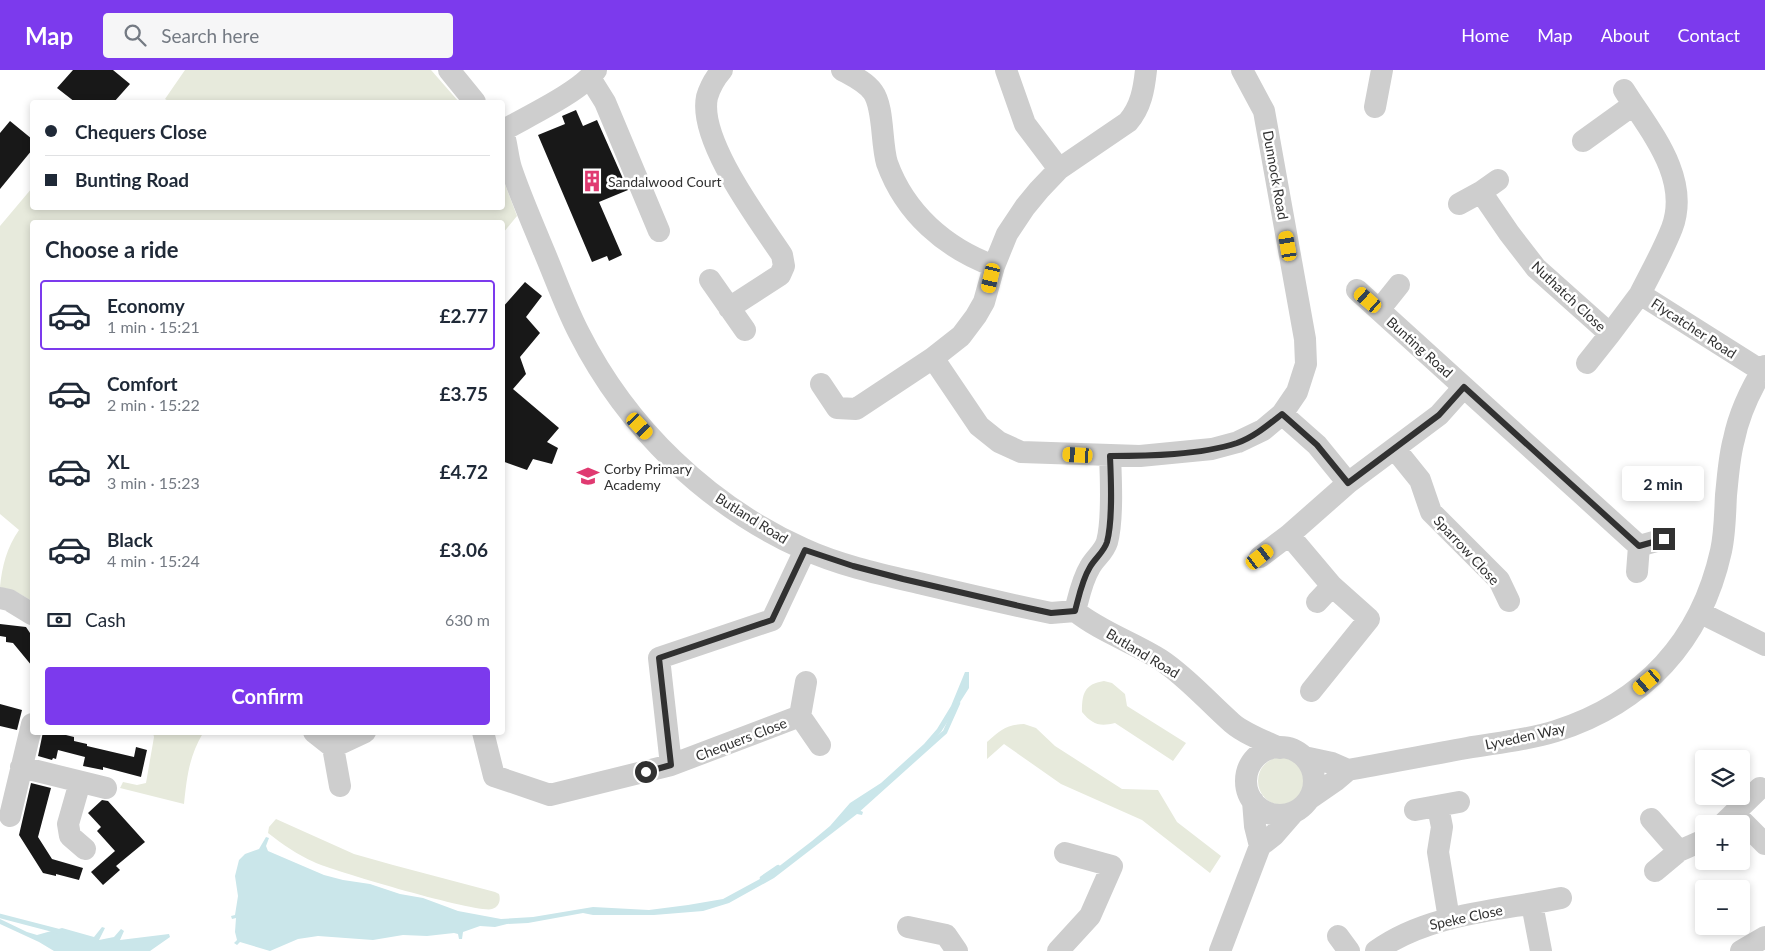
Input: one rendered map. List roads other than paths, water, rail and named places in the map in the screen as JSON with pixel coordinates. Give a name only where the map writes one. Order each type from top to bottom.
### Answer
[{"type":"street","points":[[448,70],[473,100]]},
{"type":"street","points":[[722,70],[714,81],[707,99],[712,139],[726,168],[782,255],[784,266],[780,275],[729,308]]},
{"type":"street","points":[[842,70],[867,85],[876,97],[887,163],[913,210],[940,238],[958,250],[994,266]]},
{"type":"street","points":[[1006,70],[1025,124],[1059,169]]},
{"type":"street","points":[[821,384],[837,408],[856,409],[934,358],[961,336],[970,326],[984,302],[994,266],[1015,220],[1059,169],[1128,122],[1140,100],[1146,70]]},
{"type":"street","name":"Dunnock Road","points":[[934,358],[979,426],[999,442],[1020,452],[1140,456],[1212,449],[1238,442],[1263,430],[1282,414],[1297,392],[1306,364],[1306,340],[1264,111],[1242,70]]},
{"type":"street","points":[[1375,107],[1382,70]]},
{"type":"street","points":[[505,129],[578,87],[593,74],[659,231]]},
{"type":"street","name":"Flycatcher Road","points":[[1583,141],[1629,97],[1662,150],[1672,170],[1676,188],[1676,208],[1672,228],[1640,294],[1763,369]]},
{"type":"street","name":"Butland Road","points":[[505,139],[511,167],[568,310],[590,354],[617,398],[640,426],[664,452],[700,484],[742,515],[805,550],[853,566],[1028,608],[1051,613],[1075,611],[1088,622],[1161,660],[1192,684],[1234,724],[1280,748]]},
{"type":"street","name":"Nuthatch Close","points":[[1459,204],[1490,186],[1509,233],[1536,268],[1610,334],[1640,294]]},
{"type":"street","points":[[710,280],[745,330]]},
{"type":"street","name":"Bunting Road","points":[[1379,310],[1399,285]]},
{"type":"street","name":"Bunting Road","points":[[1357,290],[1639,546]]},
{"type":"street","points":[[1587,363],[1610,334]]},
{"type":"street","name":"Lyveden Way","points":[[1220,951],[1260,846],[1274,835],[1302,806],[1348,770],[1554,732],[1596,715],[1633,694],[1661,668],[1685,638],[1701,612],[1710,590],[1722,550],[1734,439],[1743,412],[1763,369]]},
{"type":"street","points":[[1260,557],[1289,535],[1348,483],[1439,415],[1464,387]]},
{"type":"street","points":[[1282,414],[1317,445],[1348,483]]},
{"type":"street","name":"Sparrow Close","points":[[1395,449],[1420,480],[1431,512],[1499,580],[1509,601]]},
{"type":"street","points":[[1075,611],[1088,572],[1107,543],[1110,528],[1110,456]]},
{"type":"street","points":[[1289,535],[1332,586],[1369,620],[1312,691]]},
{"type":"street","points":[[1637,572],[1639,546],[1664,539]]},
{"type":"street","points":[[671,765],[659,658],[772,620],[805,550]]},
{"type":"street","points":[[1317,602],[1332,586]]},
{"type":"street","points":[[0,598],[9,600],[30,613]]},
{"type":"street","points":[[1701,612],[1765,645]]},
{"type":"street","name":"Chequers Close","points":[[806,682],[800,716],[820,745]]},
{"type":"street","name":"Chequers Close","points":[[484,735],[494,776],[550,795],[671,765],[800,716]]},
{"type":"street","name":"Butland Road","points":[[1234,724],[1247,776]]},
{"type":"street","points":[[10,816],[30,732]]},
{"type":"street","points":[[318,735],[333,747],[340,786]]},
{"type":"street","points":[[333,747],[359,735]]},
{"type":"street","points":[[1253,801],[1265,812],[1276,815],[1286,815],[1302,806],[1314,786],[1311,766],[1296,751],[1280,748],[1265,751],[1256,757],[1250,766],[1247,776],[1247,787],[1253,801],[1255,826],[1260,846]]},
{"type":"street","points":[[1304,757],[1332,763],[1348,770]]},
{"type":"street","points":[[21,767],[106,788]]},
{"type":"street","points":[[80,782],[68,824],[70,836],[85,850]]},
{"type":"street","points":[[1733,815],[1760,788]]},
{"type":"street","points":[[1415,810],[1448,805],[1438,852],[1449,919]]},
{"type":"street","points":[[1652,819],[1679,851]]},
{"type":"street","points":[[1750,834],[1765,844]]},
{"type":"street","points":[[1655,871],[1679,851],[1695,844]]},
{"type":"street","points":[[1058,951],[1090,916],[1112,866],[1065,854]]},
{"type":"street","name":"Speke Close","points":[[1376,951],[1402,934],[1420,927],[1449,919],[1561,898]]},
{"type":"street","points":[[1532,904],[1540,951]]},
{"type":"street","points":[[908,927],[946,935],[956,951]]},
{"type":"street","points":[[1741,951],[1765,937]]},
{"type":"water","points":[[965,672],[969,672],[969,688],[941,732],[930,745],[863,804],[859,810],[863,812],[862,815],[857,814],[774,878],[729,903],[703,911],[654,915],[593,915],[583,913],[528,923],[507,924],[495,927],[480,926],[463,932],[462,939],[459,939],[458,934],[454,933],[427,936],[403,935],[373,940],[318,936],[298,939],[270,951],[240,942],[237,945],[234,943],[237,940],[235,932],[236,918],[232,919],[231,916],[235,915],[238,896],[235,876],[239,860],[245,854],[259,849],[266,837],[269,838],[266,846],[268,851],[324,875],[370,884],[400,894],[423,898],[458,911],[501,919],[533,917],[593,907],[649,910],[723,899],[769,874],[812,841],[830,826],[850,803],[881,783],[924,744],[937,729],[951,706]]},
{"type":"water","points":[[0,919],[37,935],[62,928],[94,937],[102,927],[105,928],[99,940],[114,937],[121,929],[124,931],[120,940],[169,934],[170,937],[150,951],[54,951],[0,924]]},
{"type":"waterway","points":[[858,810],[945,732],[958,703]]},
{"type":"waterway","points":[[762,878],[778,867]]},
{"type":"waterway","points":[[0,916],[58,931]]},
{"type":"place","name":"Sandalwood Court","points":[[592,181]]},
{"type":"place","name":"Corby Primary Academy","points":[[588,476]]}]
